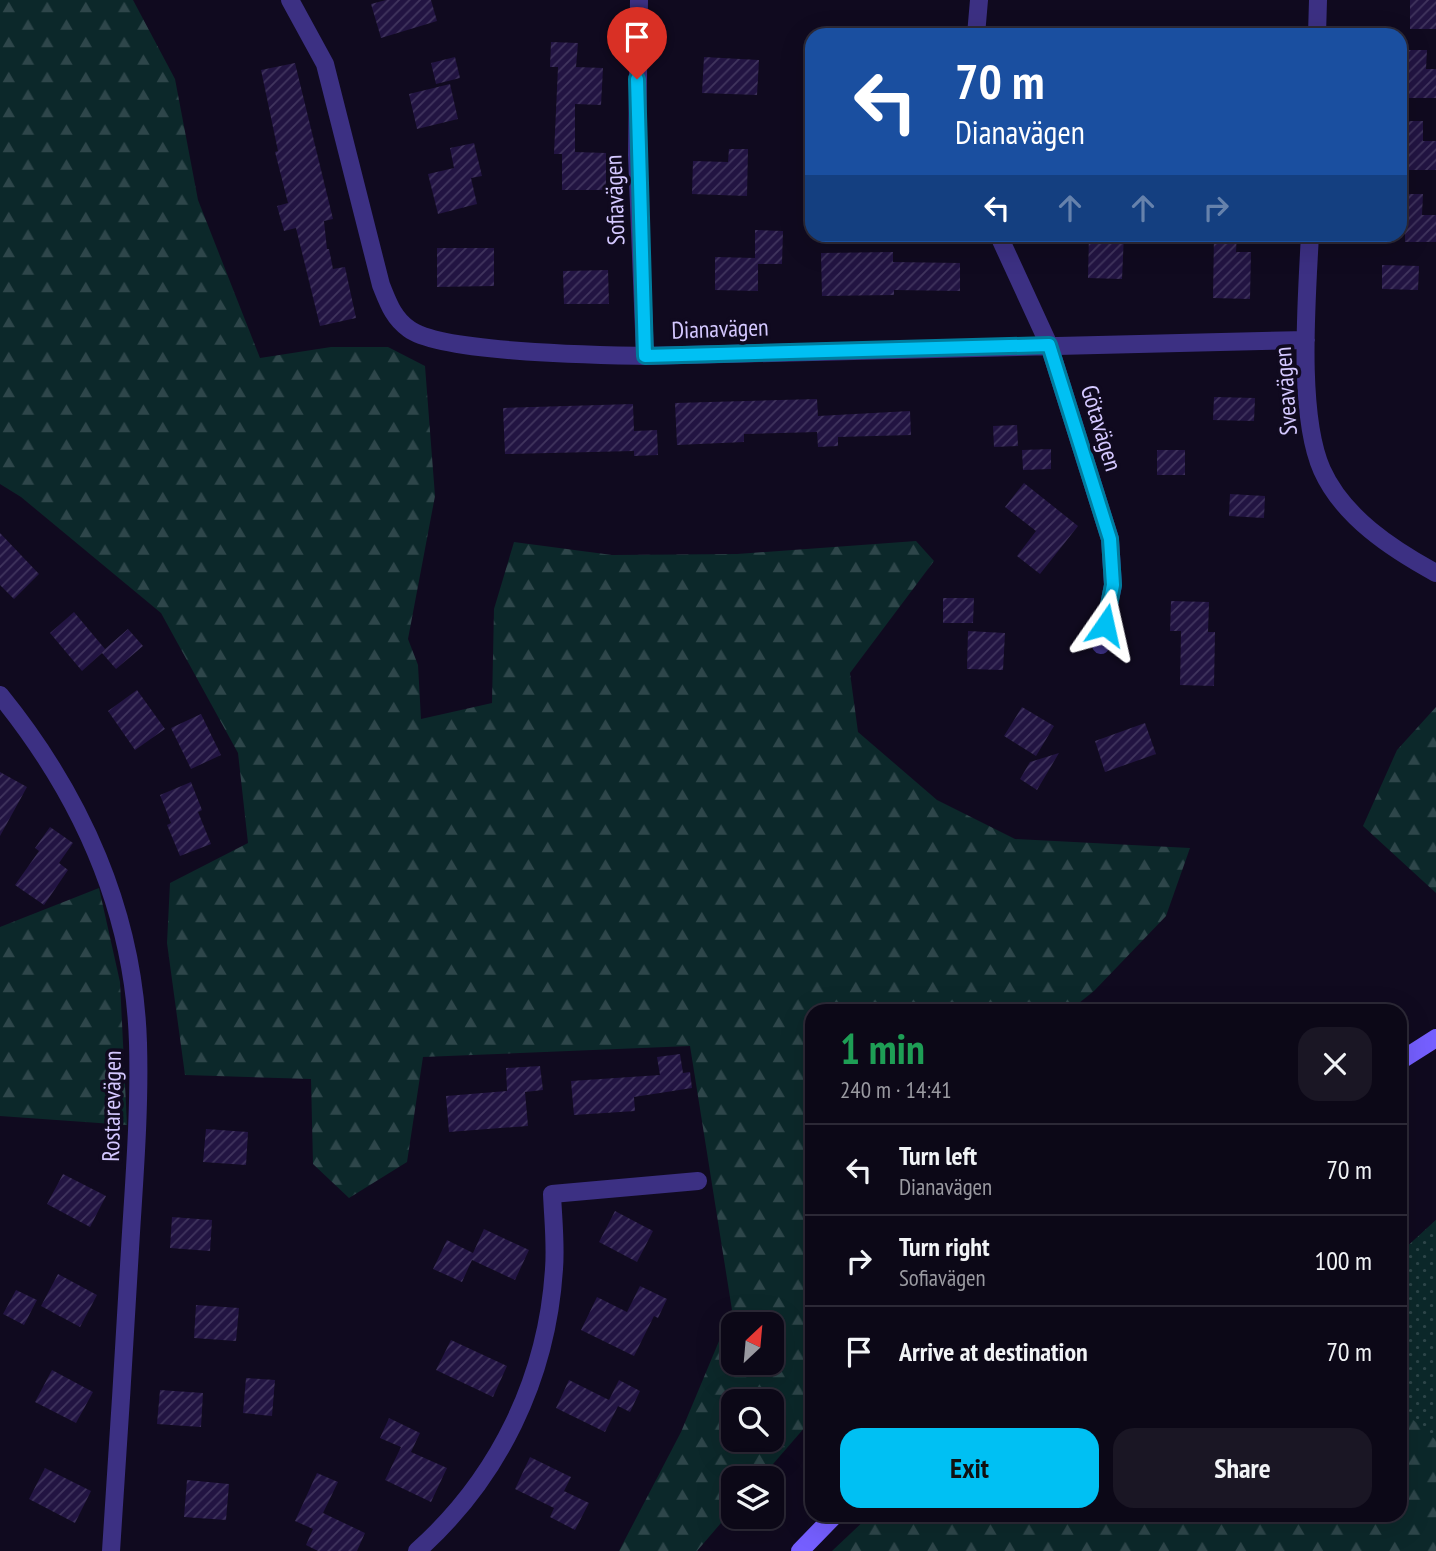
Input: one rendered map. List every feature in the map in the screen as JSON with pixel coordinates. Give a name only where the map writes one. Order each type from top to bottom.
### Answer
[{"type":"main road","points":[[1407,1057],[1436,1038]]},
{"type":"main road","points":[[800,1551],[828,1522]]},
{"type":"street","name":"Dianavägen","points":[[290,0],[325,64],[381,285],[391,312],[411,331],[444,340],[566,354],[645,356],[1306,340]]},
{"type":"street","name":"Sofiavägen","points":[[639,0],[637,155],[645,356]]},
{"type":"street","points":[[977,28],[979,0]]},
{"type":"street","points":[[1317,28],[1318,0]]},
{"type":"street","name":"Götavägen","points":[[1002,242],[1049,345],[1110,539],[1113,585],[1101,645]]},
{"type":"street","name":"Sveavägen","points":[[1310,242],[1306,340],[1311,431],[1321,470],[1342,503],[1375,534],[1436,572]]},
{"type":"street","name":"Rostarevägen","points":[[0,695],[62,780],[92,838],[129,964],[138,1041],[138,1114],[111,1551]]},
{"type":"street","points":[[417,1551],[463,1503],[495,1461],[520,1412],[539,1364],[554,1267],[552,1194],[698,1181]]},
{"type":"green space","points":[[0,0],[133,0],[175,79],[198,200],[260,358],[331,347],[388,347],[425,366],[435,496],[408,639],[418,665],[421,719],[492,703],[494,609],[514,542],[612,555],[737,554],[916,541],[934,561],[850,673],[858,732],[937,800],[1015,839],[1190,848],[1166,916],[1094,991],[1078,1004],[805,1004],[805,1427],[784,1451],[784,1389],[721,1389],[721,1452],[783,1452],[771,1466],[721,1466],[721,1523],[697,1551],[619,1551],[681,1432],[721,1336],[721,1376],[784,1376],[784,1312],[731,1312],[690,1046],[423,1057],[407,1162],[349,1198],[313,1164],[311,1079],[185,1075],[167,943],[170,883],[248,843],[238,753],[161,613],[21,497],[0,484]]},
{"type":"green space","points":[[1436,707],[1436,893],[1363,826],[1397,750]]},
{"type":"green space","points":[[99,888],[120,982],[127,1125],[0,1116],[0,927]]},
{"type":"green space","points":[[1436,1220],[1436,1551],[832,1551],[863,1522],[1407,1522],[1407,1247]]},
{"type":"green space","points":[[1436,1220],[1436,1440],[1407,1414],[1407,1247]]},
{"type":"building","points":[[386,0],[431,0],[437,21],[381,38],[371,4]]},
{"type":"building","points":[[1410,0],[1436,0],[1436,29],[1410,29]]},
{"type":"building","points":[[551,42],[578,43],[576,67],[603,68],[601,105],[575,104],[575,152],[606,153],[606,190],[562,190],[562,154],[554,154],[558,67],[550,67]]},
{"type":"building","points":[[1407,50],[1427,50],[1426,69],[1436,69],[1436,98],[1407,98]]},
{"type":"building","points":[[455,57],[460,78],[436,84],[431,63]]},
{"type":"building","points":[[704,57],[759,60],[757,95],[702,93]]},
{"type":"building","points":[[295,63],[333,219],[324,221],[327,249],[333,269],[345,267],[356,318],[320,326],[296,228],[284,231],[277,206],[288,203],[275,152],[278,151],[261,70]]},
{"type":"building","points":[[450,84],[458,119],[417,129],[409,94]]},
{"type":"building","points":[[1407,121],[1423,121],[1423,141],[1436,141],[1436,170],[1407,170]]},
{"type":"building","points":[[474,143],[482,176],[471,178],[477,204],[438,214],[428,174],[454,168],[450,148]]},
{"type":"building","points":[[729,149],[748,149],[747,196],[692,194],[693,161],[728,162]]},
{"type":"building","points":[[1407,194],[1423,194],[1422,215],[1436,215],[1436,242],[1407,242]]},
{"type":"building","points":[[755,230],[783,231],[782,264],[758,264],[758,291],[715,290],[715,257],[755,258]]},
{"type":"building","points":[[1089,242],[1124,242],[1122,279],[1088,278]]},
{"type":"building","points":[[1214,242],[1237,242],[1236,252],[1251,252],[1250,299],[1213,298]]},
{"type":"building","points":[[437,248],[494,248],[494,286],[437,287]]},
{"type":"building","points":[[893,252],[893,262],[960,263],[960,291],[894,290],[894,295],[822,296],[821,253]]},
{"type":"building","points":[[1382,265],[1419,266],[1418,290],[1382,289]]},
{"type":"building","points":[[608,270],[609,304],[564,304],[563,271]]},
{"type":"building","points":[[1214,397],[1255,398],[1254,421],[1213,420]]},
{"type":"building","points":[[817,399],[818,416],[910,411],[911,435],[838,437],[838,446],[818,447],[817,432],[744,434],[744,442],[677,445],[675,403]]},
{"type":"building","points":[[633,404],[634,431],[657,430],[658,455],[634,456],[634,451],[505,454],[503,408]]},
{"type":"building","points":[[1017,425],[1018,446],[994,447],[993,426]]},
{"type":"building","points":[[1051,449],[1051,469],[1023,470],[1022,450]]},
{"type":"building","points":[[1157,450],[1185,450],[1185,475],[1157,475]]},
{"type":"building","points":[[1024,483],[1078,526],[1040,574],[1017,556],[1036,531],[1005,507]]},
{"type":"building","points":[[1230,494],[1265,496],[1264,518],[1229,516]]},
{"type":"building","points":[[0,533],[39,574],[14,599],[0,585]]},
{"type":"building","points":[[943,598],[974,598],[973,623],[943,623]]},
{"type":"building","points":[[1171,601],[1209,602],[1208,632],[1215,632],[1214,686],[1180,685],[1181,631],[1170,631]]},
{"type":"building","points":[[74,612],[105,649],[128,629],[143,646],[116,669],[102,653],[82,671],[50,633]]},
{"type":"building","points":[[968,631],[1005,633],[1003,670],[967,669]]},
{"type":"building","points":[[137,690],[165,729],[135,750],[108,711]]},
{"type":"building","points":[[1022,707],[1054,726],[1036,756],[1004,736]]},
{"type":"building","points":[[201,714],[221,755],[191,769],[171,728]]},
{"type":"building","points":[[1145,723],[1156,754],[1105,772],[1095,741]]},
{"type":"building","points":[[1059,753],[1037,790],[1020,779],[1030,762]]},
{"type":"building","points":[[0,772],[27,787],[0,836]]},
{"type":"building","points":[[191,782],[202,810],[198,812],[211,844],[180,856],[167,825],[171,823],[160,795]]},
{"type":"building","points":[[50,827],[73,843],[59,863],[68,870],[44,905],[15,885],[39,851],[35,848]]},
{"type":"building","points":[[680,1054],[683,1073],[690,1072],[692,1088],[634,1097],[635,1111],[574,1115],[571,1081],[660,1075],[657,1057]]},
{"type":"building","points":[[540,1066],[543,1090],[525,1092],[528,1126],[449,1132],[446,1096],[507,1091],[506,1068]]},
{"type":"building","points":[[206,1129],[248,1132],[246,1165],[203,1162]]},
{"type":"building","points":[[63,1174],[106,1196],[90,1227],[47,1204]]},
{"type":"building","points":[[615,1211],[653,1231],[637,1262],[599,1242]]},
{"type":"building","points":[[172,1217],[212,1220],[210,1251],[170,1248]]},
{"type":"building","points":[[484,1229],[529,1250],[515,1280],[472,1260],[462,1282],[433,1269],[447,1240],[473,1253]]},
{"type":"building","points":[[58,1274],[97,1295],[80,1327],[41,1306]]},
{"type":"building","points":[[640,1286],[667,1299],[658,1318],[654,1316],[634,1356],[581,1330],[597,1297],[627,1312]]},
{"type":"building","points":[[16,1290],[37,1300],[24,1325],[3,1314]]},
{"type":"building","points":[[196,1305],[239,1308],[236,1341],[194,1338]]},
{"type":"building","points":[[451,1340],[507,1366],[493,1397],[436,1370]]},
{"type":"building","points":[[52,1370],[93,1392],[76,1423],[35,1402]]},
{"type":"building","points":[[246,1378],[275,1380],[272,1416],[243,1413]]},
{"type":"building","points":[[569,1380],[609,1400],[619,1380],[640,1391],[630,1412],[618,1406],[605,1432],[556,1408]]},
{"type":"building","points":[[160,1390],[203,1393],[201,1427],[157,1424]]},
{"type":"building","points":[[389,1418],[420,1433],[411,1452],[447,1468],[431,1502],[385,1480],[401,1447],[380,1438]]},
{"type":"building","points":[[530,1457],[571,1477],[564,1491],[589,1503],[575,1530],[550,1517],[554,1508],[515,1489]]},
{"type":"building","points":[[45,1468],[91,1491],[75,1523],[29,1499]]},
{"type":"building","points":[[317,1473],[338,1482],[323,1513],[365,1533],[357,1551],[318,1551],[306,1545],[313,1529],[295,1521]]},
{"type":"building","points":[[187,1480],[229,1484],[226,1520],[184,1517]]},
{"type":"route","points":[[637,79],[637,155],[645,356],[1049,345],[1110,539],[1113,585],[1105,625]]}]
